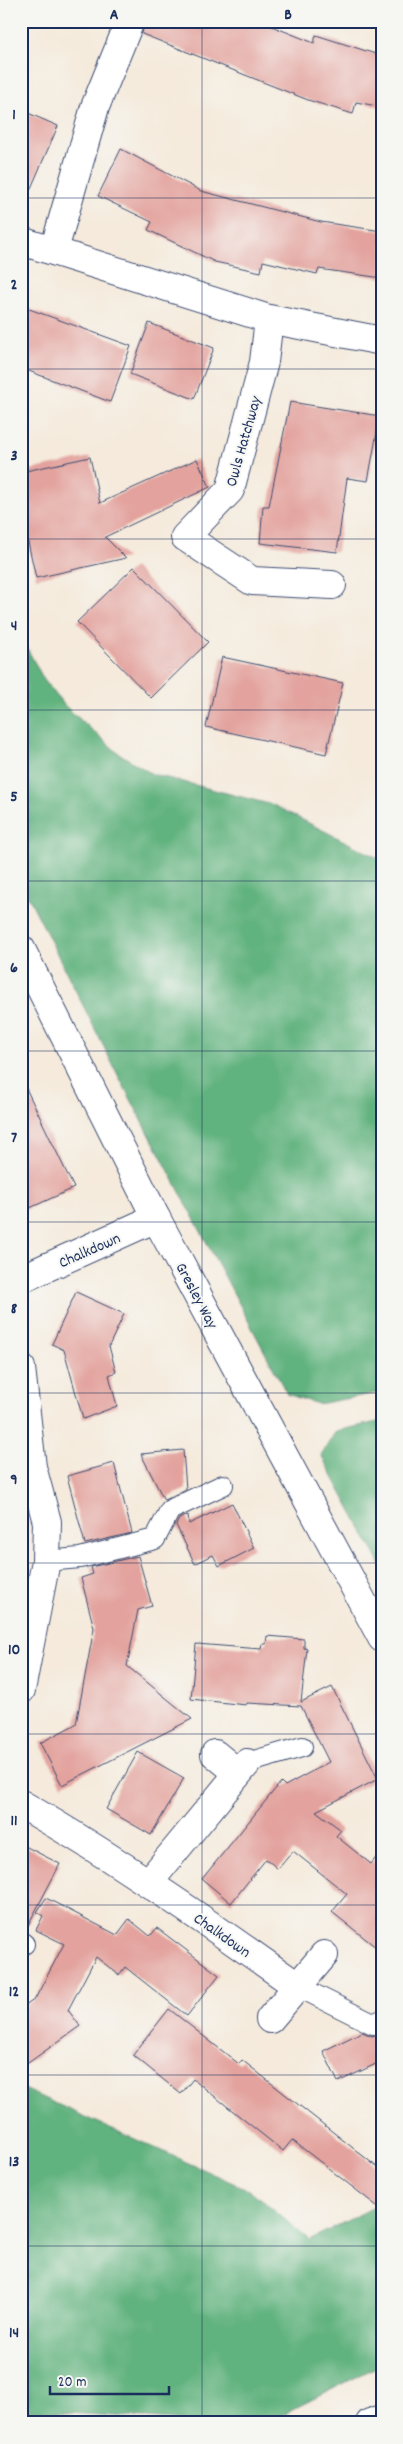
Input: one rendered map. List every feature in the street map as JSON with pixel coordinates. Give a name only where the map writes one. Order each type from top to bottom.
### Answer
[{"type":"street","points":[[54,250],[95,107],[130,21]]},
{"type":"street","points":[[21,241],[269,319],[382,341]]},
{"type":"street","name":"Owls Hatchway","points":[[269,319],[264,362],[230,490],[185,537],[252,581],[332,585]]},
{"type":"street","name":"Gresley Way","points":[[21,949],[156,1218],[382,1638]]},
{"type":"street","name":"Chalkdown","points":[[21,1279],[156,1218]]},
{"type":"street","points":[[21,1368],[32,1467],[47,1522],[46,1561],[21,1690]]},
{"type":"street","points":[[148,1882],[242,1768],[214,1754]]},
{"type":"street","name":"Chalkdown","points":[[21,1804],[74,1834],[148,1882],[298,1986]]},
{"type":"street","points":[[270,2018],[324,1955]]},
{"type":"street","points":[[370,2423],[382,2419]]},
{"type":"lane","points":[[46,1561],[80,1558],[155,1539],[170,1510],[223,1485]]},
{"type":"lane","points":[[242,1768],[302,1747]]},
{"type":"lane","points":[[298,1986],[373,2024],[382,2020]]},
{"type":"green space","points":[[21,637],[44,680],[65,706],[117,752],[152,774],[273,805],[382,860],[382,1392],[318,1404],[287,1394],[119,1077],[21,882]]},
{"type":"green space","points":[[382,1421],[382,1567],[321,1455],[336,1431]]},
{"type":"green space","points":[[21,2088],[251,2191],[309,2240],[382,2203],[382,2364],[266,2423],[222,2423],[21,2410]]},
{"type":"building","points":[[145,21],[259,21],[314,43],[316,35],[382,56],[382,107],[356,102],[353,114],[308,100],[142,34]]},
{"type":"building","points":[[21,110],[58,126],[21,211]]},
{"type":"building","points":[[121,149],[201,191],[321,222],[382,231],[382,278],[319,269],[317,274],[263,261],[261,272],[215,262],[148,230],[152,222],[98,196]]},
{"type":"building","points":[[21,306],[131,346],[110,402],[21,368]]},
{"type":"building","points":[[149,323],[214,348],[194,399],[130,374]]},
{"type":"building","points":[[290,402],[380,416],[368,481],[347,478],[337,552],[260,543],[263,506],[269,506]]},
{"type":"building","points":[[90,457],[100,503],[197,459],[210,487],[105,537],[126,558],[36,578],[21,511],[21,472]]},
{"type":"building","points":[[134,567],[208,642],[151,698],[77,622]]},
{"type":"building","points":[[222,657],[343,683],[326,754],[206,727]]},
{"type":"building","points":[[22,1080],[74,1188],[21,1212]]},
{"type":"building","points":[[76,1292],[124,1314],[109,1346],[116,1372],[109,1375],[117,1406],[83,1419],[64,1350],[52,1344]]},
{"type":"building","points":[[183,1450],[186,1489],[164,1500],[141,1454]]},
{"type":"building","points":[[114,1463],[132,1533],[85,1544],[67,1476]]},
{"type":"building","points":[[232,1503],[254,1548],[219,1566],[213,1555],[195,1564],[176,1525],[179,1519],[188,1515],[189,1524]]},
{"type":"building","points":[[138,1556],[152,1606],[138,1610],[127,1666],[192,1719],[62,1785],[40,1743],[76,1724],[94,1628],[81,1578],[93,1574],[91,1567]]},
{"type":"building","points":[[267,1636],[304,1639],[304,1648],[307,1649],[301,1702],[332,1687],[378,1779],[316,1811],[341,1830],[336,1836],[371,1864],[382,1850],[382,1952],[332,1912],[347,1894],[293,1851],[278,1869],[266,1859],[231,1903],[202,1879],[281,1782],[285,1786],[329,1762],[301,1706],[247,1703],[246,1705],[191,1699],[196,1644],[261,1649],[262,1644],[266,1644]]},
{"type":"building","points":[[138,1752],[184,1778],[151,1835],[106,1809]]},
{"type":"building","points":[[21,1844],[60,1864],[25,1931],[21,1930]]},
{"type":"building","points":[[46,1898],[117,1935],[129,1919],[150,1936],[157,1928],[219,1975],[187,2016],[125,1967],[119,1975],[96,1957],[68,2010],[80,2026],[21,2068],[21,2009],[35,1999],[64,1944],[36,1930],[43,1916],[37,1912]]},
{"type":"building","points":[[169,2009],[239,2064],[242,2060],[382,2171],[382,2210],[292,2140],[283,2151],[193,2079],[181,2094],[133,2055]]},
{"type":"building","points":[[362,2032],[372,2036],[382,2033],[382,2061],[338,2082],[323,2051]]}]
